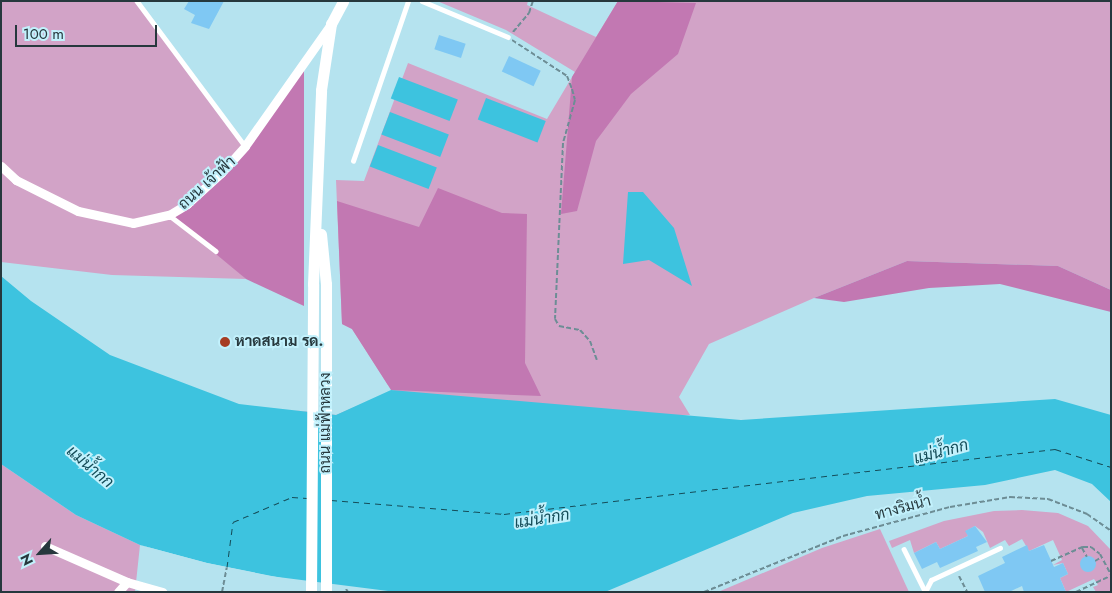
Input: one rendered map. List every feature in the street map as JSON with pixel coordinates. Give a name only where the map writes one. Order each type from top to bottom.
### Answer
[{"type":"street","name":"ถนน แม่ฟ้าหลวง","points":[[311,592],[313,284],[321,90],[331,24],[342,1]]},
{"type":"street","name":"ถนน เจ้าฟ้า","points":[[1,166],[16,180],[78,211],[133,223],[169,215],[187,204],[221,173],[245,146],[331,24]]},
{"type":"street","name":"ถนน แม่ฟ้าหลวง","points":[[318,194],[326,284],[326,592]]},
{"type":"street","points":[[45,546],[127,582],[163,592]]},
{"type":"street","points":[[118,592],[127,582]]},
{"type":"lane","points":[[136,1],[245,146]]},
{"type":"lane","points":[[353,161],[408,1]]},
{"type":"lane","points":[[422,1],[508,37]]},
{"type":"lane","points":[[169,215],[216,250]]},
{"type":"lane","points":[[904,549],[925,590],[932,580],[1000,548]]},
{"type":"path","points":[[533,1],[529,13],[508,37],[566,76],[575,100],[573,114],[563,143],[555,319],[559,326],[580,330],[590,341],[597,360]]},
{"type":"path","name":"ทางริมน้ำ","points":[[704,592],[843,536],[950,507],[1010,497],[1048,498],[1087,514],[1111,531]]},
{"type":"path","points":[[1082,547],[1086,557]]},
{"type":"path","points":[[1051,561],[1082,547],[1091,547],[1102,558],[1111,576],[1076,592]]},
{"type":"path","points":[[1095,561],[1102,558]]},
{"type":"path","points":[[222,592],[227,567]]},
{"type":"path","points":[[959,576],[967,592]]},
{"type":"shaded area","points":[[1,1],[137,1],[245,146],[216,251],[246,279],[112,275],[1,262]]},
{"type":"shaded area","points":[[437,1],[528,1],[527,5],[596,37],[618,1],[1111,1],[1111,290],[1058,266],[907,261],[814,298],[709,344],[679,397],[690,415],[622,417],[503,441],[292,410],[336,415],[404,386],[388,385],[352,329],[342,324],[336,180],[364,181],[408,63],[547,119],[575,72],[506,30]]},
{"type":"shaded area","points":[[618,1],[696,3],[678,54],[631,94],[596,141],[577,211],[561,214],[572,77]]},
{"type":"shaded area","points":[[304,61],[304,306],[246,279],[169,215],[221,173]]},
{"type":"shaded area","points":[[438,188],[502,213],[527,214],[525,363],[541,396],[391,390],[352,329],[342,324],[337,201],[419,227]]},
{"type":"shaded area","points":[[907,261],[1058,266],[1111,290],[1111,312],[1000,284],[929,288],[844,302],[814,298]]},
{"type":"shaded area","points":[[1,464],[76,515],[140,545],[135,592],[1,592]]},
{"type":"shaded area","points":[[1022,510],[1058,513],[1088,526],[1111,550],[1111,592],[1096,592],[1093,587],[1098,585],[1094,579],[1066,592],[1060,578],[1068,574],[1063,563],[1053,565],[1062,560],[1053,540],[1029,551],[1022,539],[1009,546],[1005,540],[990,548],[983,532],[975,526],[966,531],[968,536],[940,549],[936,542],[914,553],[910,540],[892,548],[889,541],[944,521],[994,511]]},
{"type":"shaded area","points":[[880,529],[909,592],[718,592],[822,548]]},
{"type":"water","points":[[399,77],[458,100],[450,121],[391,98]]},
{"type":"water","points":[[486,98],[546,121],[538,142],[478,119]]},
{"type":"water","points":[[390,112],[449,135],[440,157],[381,134]]},
{"type":"water","points":[[378,145],[437,168],[429,189],[370,166]]},
{"type":"water","points":[[628,192],[643,192],[674,228],[692,286],[649,260],[623,264]]},
{"type":"water","name":"แม่น้ำกก","points":[[1,276],[31,301],[110,355],[239,404],[336,415],[391,390],[741,420],[1055,399],[1111,415],[1111,502],[1092,484],[1055,470],[985,485],[867,496],[793,513],[605,592],[396,592],[270,576],[207,563],[140,545],[76,515],[1,464]]},
{"type":"pier","points":[[140,545],[207,563],[302,582],[206,566]]},
{"type":"building","points":[[189,1],[224,1],[209,29],[191,23],[195,15],[184,9]]},
{"type":"building","points":[[439,35],[466,44],[461,58],[434,49]]},
{"type":"building","points":[[509,56],[541,71],[534,86],[502,71]]},
{"type":"building","points":[[975,526],[987,542],[976,547],[978,551],[940,568],[937,562],[922,569],[914,553],[936,542],[940,549],[968,536],[965,531]]},
{"type":"building","points":[[1027,545],[1029,551],[1044,545],[1054,567],[1063,563],[1068,574],[1060,578],[1066,592],[1024,592],[1022,586],[1009,592],[985,592],[978,576],[1005,563],[1002,557]]},
{"type":"building","points":[[1088,556],[1096,564],[1088,572],[1080,564]]},
{"type":"ferry route","points":[[331,500],[504,514],[1055,449],[1111,467]]},
{"type":"ferry route","points":[[227,567],[233,522],[292,497],[307,498]]},
{"type":"place","name":"หาดสนาม รด.","points":[[225,342]]}]
